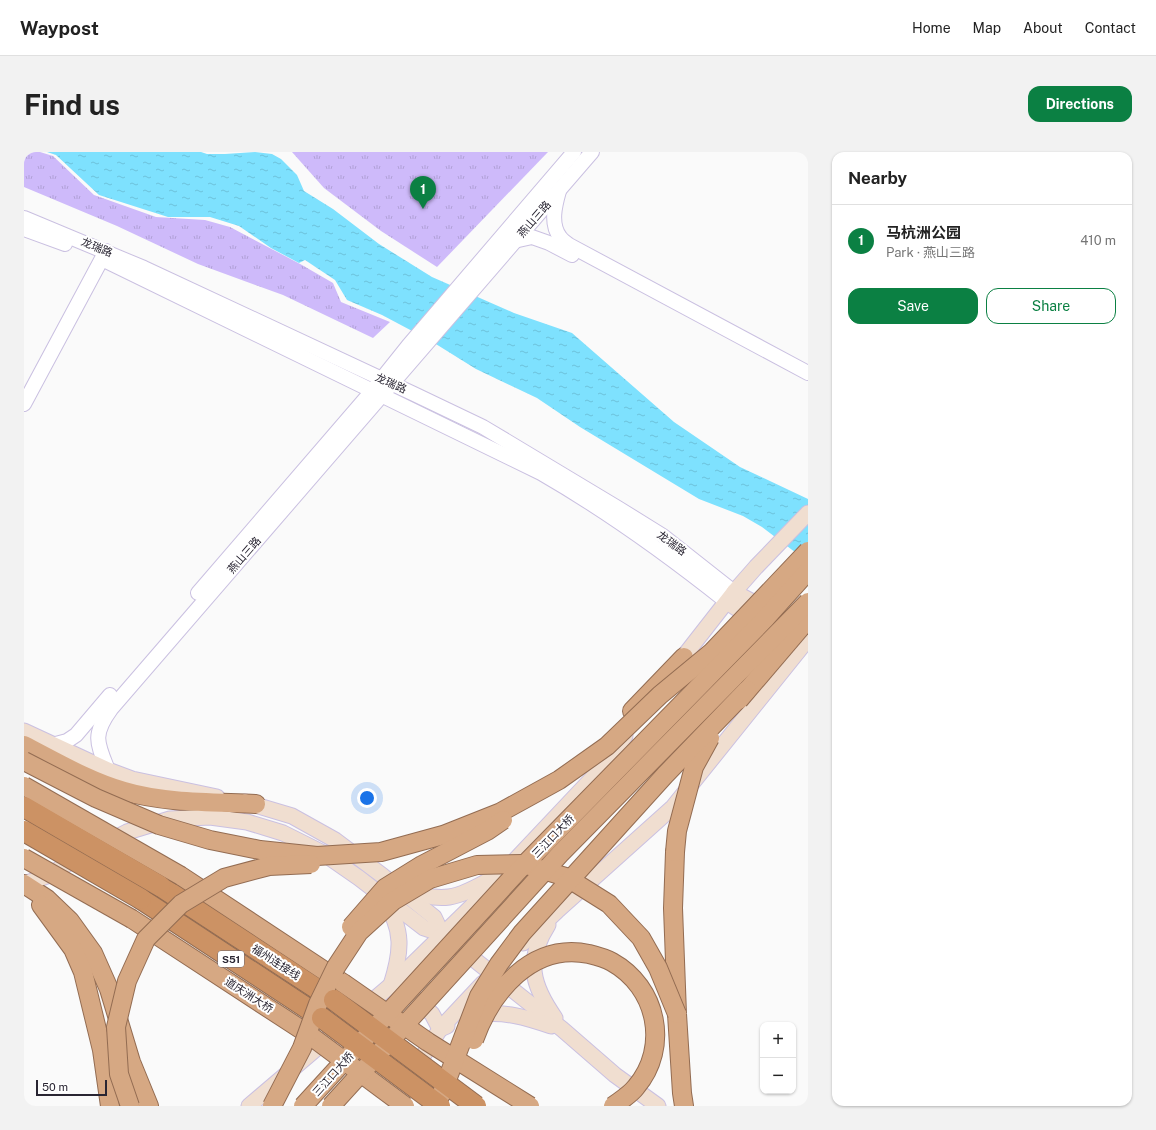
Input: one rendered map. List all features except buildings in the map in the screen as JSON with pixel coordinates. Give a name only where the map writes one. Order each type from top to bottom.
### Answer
[{"type":"highway","points":[[130,1106],[119,1074],[116,1027],[126,981],[146,939],[181,904],[224,878],[269,866],[375,859],[502,812],[559,780],[607,746],[660,695],[712,652],[808,551]]},
{"type":"highway","name":"三江口大桥","points":[[303,1106],[519,870],[765,620],[808,572]]},
{"type":"highway","name":"三江口大桥","points":[[331,1106],[560,854],[808,602]]},
{"type":"highway","points":[[684,1106],[677,1014],[673,908],[677,831],[694,767],[711,737],[747,690],[808,619]]},
{"type":"highway","points":[[329,1001],[330,963],[352,924],[385,888],[422,865],[487,831],[542,793],[603,742],[684,657]]},
{"type":"highway","points":[[434,1106],[442,1093],[479,996],[499,964],[522,933],[665,775],[747,690]]},
{"type":"highway","points":[[24,745],[97,782],[125,792],[160,798],[256,804]]},
{"type":"highway","points":[[24,761],[96,798],[159,825],[210,840],[260,850],[317,856],[375,859]]},
{"type":"highway","points":[[24,786],[181,876],[329,1001],[428,1042],[530,1106]]},
{"type":"highway","name":"福州连接线","points":[[24,807],[160,886],[329,1001],[476,1106]]},
{"type":"highway","name":"福州连接线","points":[[24,830],[141,899],[329,1001],[440,1106]]},
{"type":"highway","name":"道庆洲大桥","points":[[24,858],[132,919],[308,1034],[405,1106]]},
{"type":"highway","points":[[272,1106],[302,1048],[329,1001],[336,967],[359,932],[393,901],[430,879],[477,865],[523,864],[566,877],[608,904],[641,938],[658,968],[677,1014]]},
{"type":"highway","points":[[24,884],[47,899],[70,921],[92,953],[110,989],[131,1062],[149,1106]]},
{"type":"highway","points":[[24,889],[43,907],[73,949],[83,972],[102,1050],[110,1106]]},
{"type":"highway","points":[[449,1106],[458,1085],[478,1027],[501,991],[518,973],[538,959],[558,953],[579,952],[597,956],[612,962],[625,972],[636,982],[644,993],[651,1007],[655,1021],[656,1039],[653,1056],[646,1072],[637,1087],[613,1106]]},
{"type":"highway","points":[[428,1042],[511,1106]]},
{"type":"main road","points":[[248,1106],[391,985],[472,906],[601,770],[730,597],[756,567],[808,513]]},
{"type":"main road","points":[[730,597],[808,631]]},
{"type":"main road","points":[[394,1106],[400,1092],[440,1029],[491,974],[557,910],[673,807],[803,644],[730,597]]},
{"type":"main road","points":[[24,731],[108,770],[132,779],[256,804],[292,816],[335,840],[375,859],[383,876],[434,917],[442,934]]},
{"type":"main road","points":[[24,884],[48,876],[86,853],[127,832],[170,820],[210,816],[247,822],[283,833],[323,853],[365,882],[424,928],[442,934],[562,1029],[615,1075],[658,1106]]},
{"type":"main road","points":[[383,876],[418,894],[436,898],[457,896],[472,890],[491,879],[525,850]]},
{"type":"main road","points":[[365,882],[375,859]]},
{"type":"main road","points":[[365,882],[390,910],[397,927],[400,947],[397,967],[391,985]]},
{"type":"main road","points":[[557,910],[542,934],[536,952],[533,970],[536,986],[544,1002],[562,1029]]},
{"type":"main road","points":[[391,985],[410,993],[432,1014],[440,1029]]},
{"type":"main road","points":[[440,1029],[461,1019],[483,1014],[506,1014],[562,1029]]},
{"type":"main road","points":[[615,1075],[640,1106]]},
{"type":"street","name":"燕山三路","points":[[52,745],[67,741],[85,726],[387,382],[470,283],[574,152]]},
{"type":"street","name":"燕山三路","points":[[470,283],[514,241],[592,152]]},
{"type":"street","points":[[560,188],[555,206],[554,226],[560,238],[569,245],[808,373]]},
{"type":"street","name":"龙瑞路","points":[[24,218],[483,427],[663,536],[730,597]]},
{"type":"street","name":"龙瑞路","points":[[24,228],[104,254],[377,393],[524,464],[605,512],[730,597]]},
{"type":"street","points":[[514,241],[532,237],[549,243],[808,381]]},
{"type":"street","points":[[24,404],[104,254]]},
{"type":"street","name":"燕山三路","points":[[108,770],[98,738],[99,729],[111,709],[377,393]]},
{"type":"green space","points":[[24,152],[40,152],[53,156],[94,195],[156,217],[205,220],[230,227],[333,283],[341,302],[390,322],[373,338],[283,295],[198,264],[117,226],[24,187]]},
{"type":"green space","points":[[292,152],[548,152],[437,267],[381,231],[324,188]]},
{"type":"water","points":[[47,152],[201,152],[207,154],[225,154],[255,152],[272,154],[281,159],[297,175],[304,191],[333,209],[379,244],[432,277],[514,313],[572,333],[674,422],[740,467],[808,499],[808,562],[762,527],[743,516],[699,499],[580,427],[537,398],[476,369],[431,341],[382,315],[347,300],[335,280],[305,260],[299,263],[271,248],[239,226],[210,217],[168,217],[99,195],[56,155]]},
{"type":"place","name":"马杭洲公园","points":[[423,209]]}]
